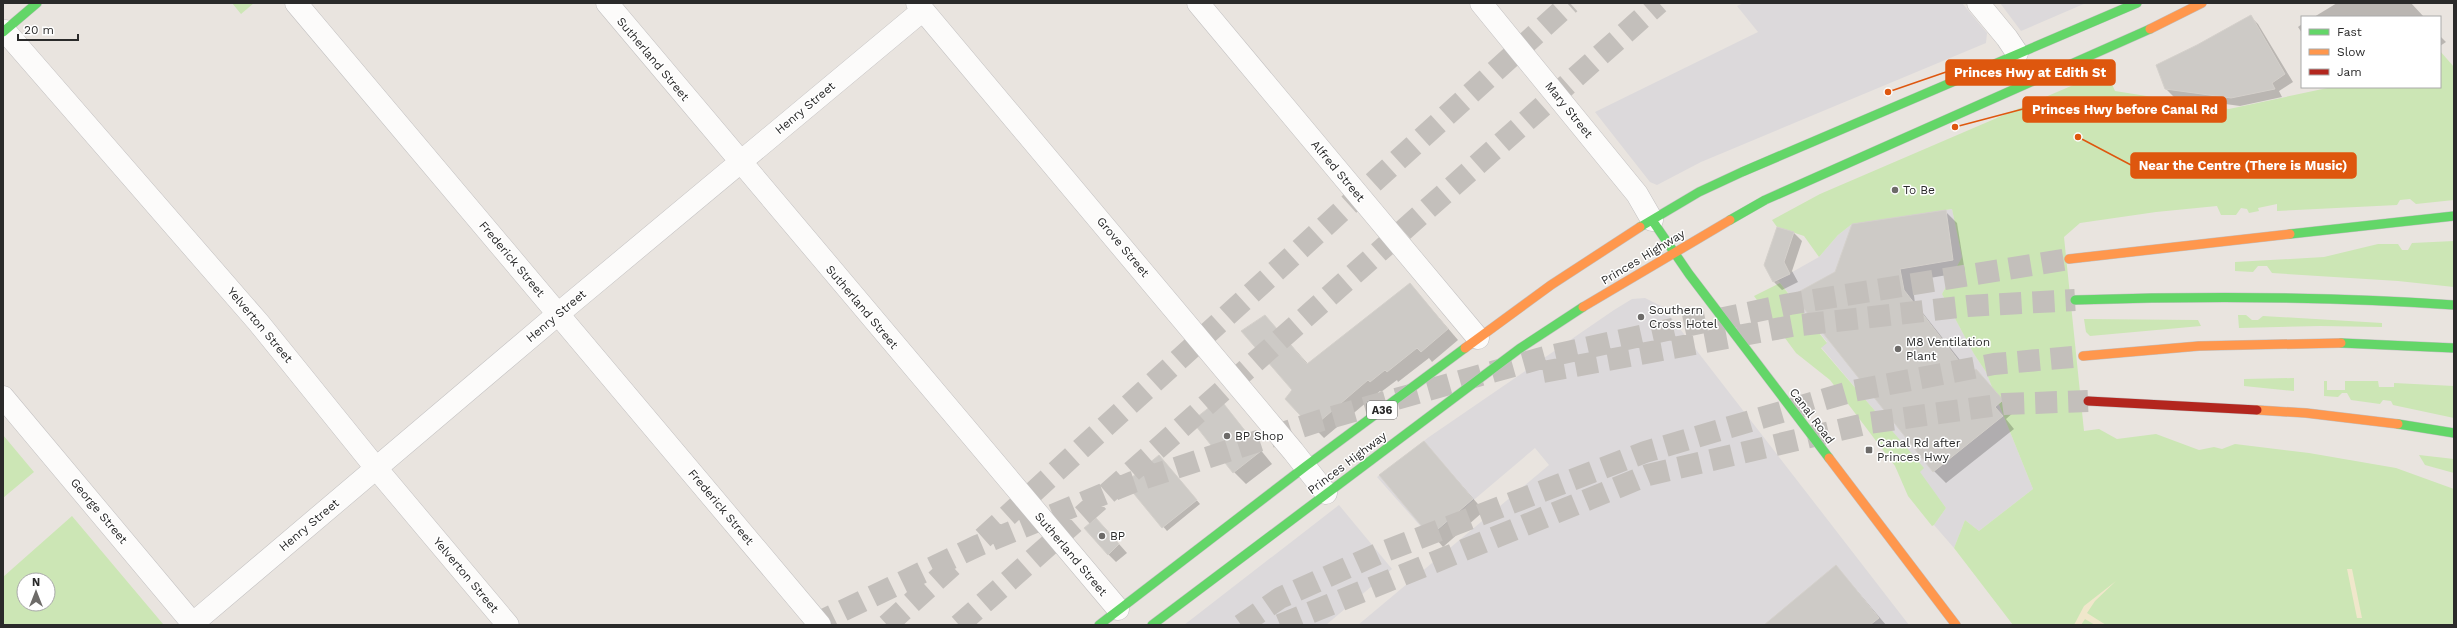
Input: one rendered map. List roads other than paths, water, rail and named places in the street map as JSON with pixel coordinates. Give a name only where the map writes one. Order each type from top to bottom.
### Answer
[{"type":"main road","points":[[4,31],[37,3]]},
{"type":"main road","name":"Princes Highway","points":[[1099,625],[1306,466],[1478,338],[1551,285],[1652,220],[1699,192],[2017,53],[2137,3]]},
{"type":"main road","name":"Princes Highway","points":[[1152,625],[1519,349],[1556,324],[1673,252],[1765,200],[2176,18],[2202,3]]},
{"type":"main road","points":[[2069,259],[2454,216]]},
{"type":"main road","name":"Canal Road","points":[[1652,220],[1673,252],[1956,625]]},
{"type":"main road","points":[[2075,300],[2281,296],[2369,298],[2454,305]]},
{"type":"main road","points":[[2083,356],[2200,346],[2362,342],[2454,348]]},
{"type":"main road","points":[[2088,401],[2306,413],[2429,428],[2454,433]]},
{"type":"main road","points":[[2306,413],[2401,429],[2446,442]]},
{"type":"street","name":"Frederick Street","points":[[296,3],[820,625]]},
{"type":"street","name":"Sutherland Street","points":[[607,3],[1118,610]]},
{"type":"street","name":"Alfred Street","points":[[1198,3],[1478,338]]},
{"type":"street","name":"Mary Street","points":[[1481,3],[1637,194],[1652,220]]},
{"type":"street","points":[[1978,3],[2008,38],[2017,53]]},
{"type":"street","name":"Henry Street","points":[[193,625],[376,468],[740,162],[920,6]]},
{"type":"street","name":"Grove Street","points":[[920,6],[1306,466],[1326,493]]},
{"type":"street","name":"Yelverton Street","points":[[4,31],[258,322],[376,468],[508,625]]},
{"type":"street","name":"George Street","points":[[3,398],[193,625]]},
{"type":"tunnel","points":[[983,538],[1570,3]]},
{"type":"tunnel","points":[[959,625],[1659,3]]},
{"type":"tunnel","points":[[813,625],[977,546],[1133,482],[1322,420],[1545,357],[1681,327],[1790,304],[2069,259]]},
{"type":"tunnel","points":[[1543,372],[1792,326],[1968,306],[2075,300]]},
{"type":"tunnel","points":[[1241,625],[1280,598],[1380,553],[1645,452],[1853,391],[1994,364],[2083,356]]},
{"type":"tunnel","points":[[1280,625],[1648,475],[1869,423],[2004,404],[2088,401]]},
{"type":"tunnel","points":[[887,625],[953,565]]},
{"type":"place","name":"Princes Hwy at Edith St","points":[[1888,92]]},
{"type":"place","name":"Princes Hwy before Canal Rd","points":[[1955,127]]},
{"type":"place","name":"Near the Centre (There is Music)","points":[[2078,137]]},
{"type":"place","name":"To Be","points":[[1895,190]]},
{"type":"place","name":"Southern Cross Hotel","points":[[1641,317]]},
{"type":"place","name":"M8 Ventilation Plant","points":[[1898,349]]},
{"type":"place","name":"BP Shop","points":[[1227,436]]},
{"type":"place","name":"Canal Rd after Princes Hwy","points":[[1869,450]]},
{"type":"place","name":"BP","points":[[1102,536]]}]
